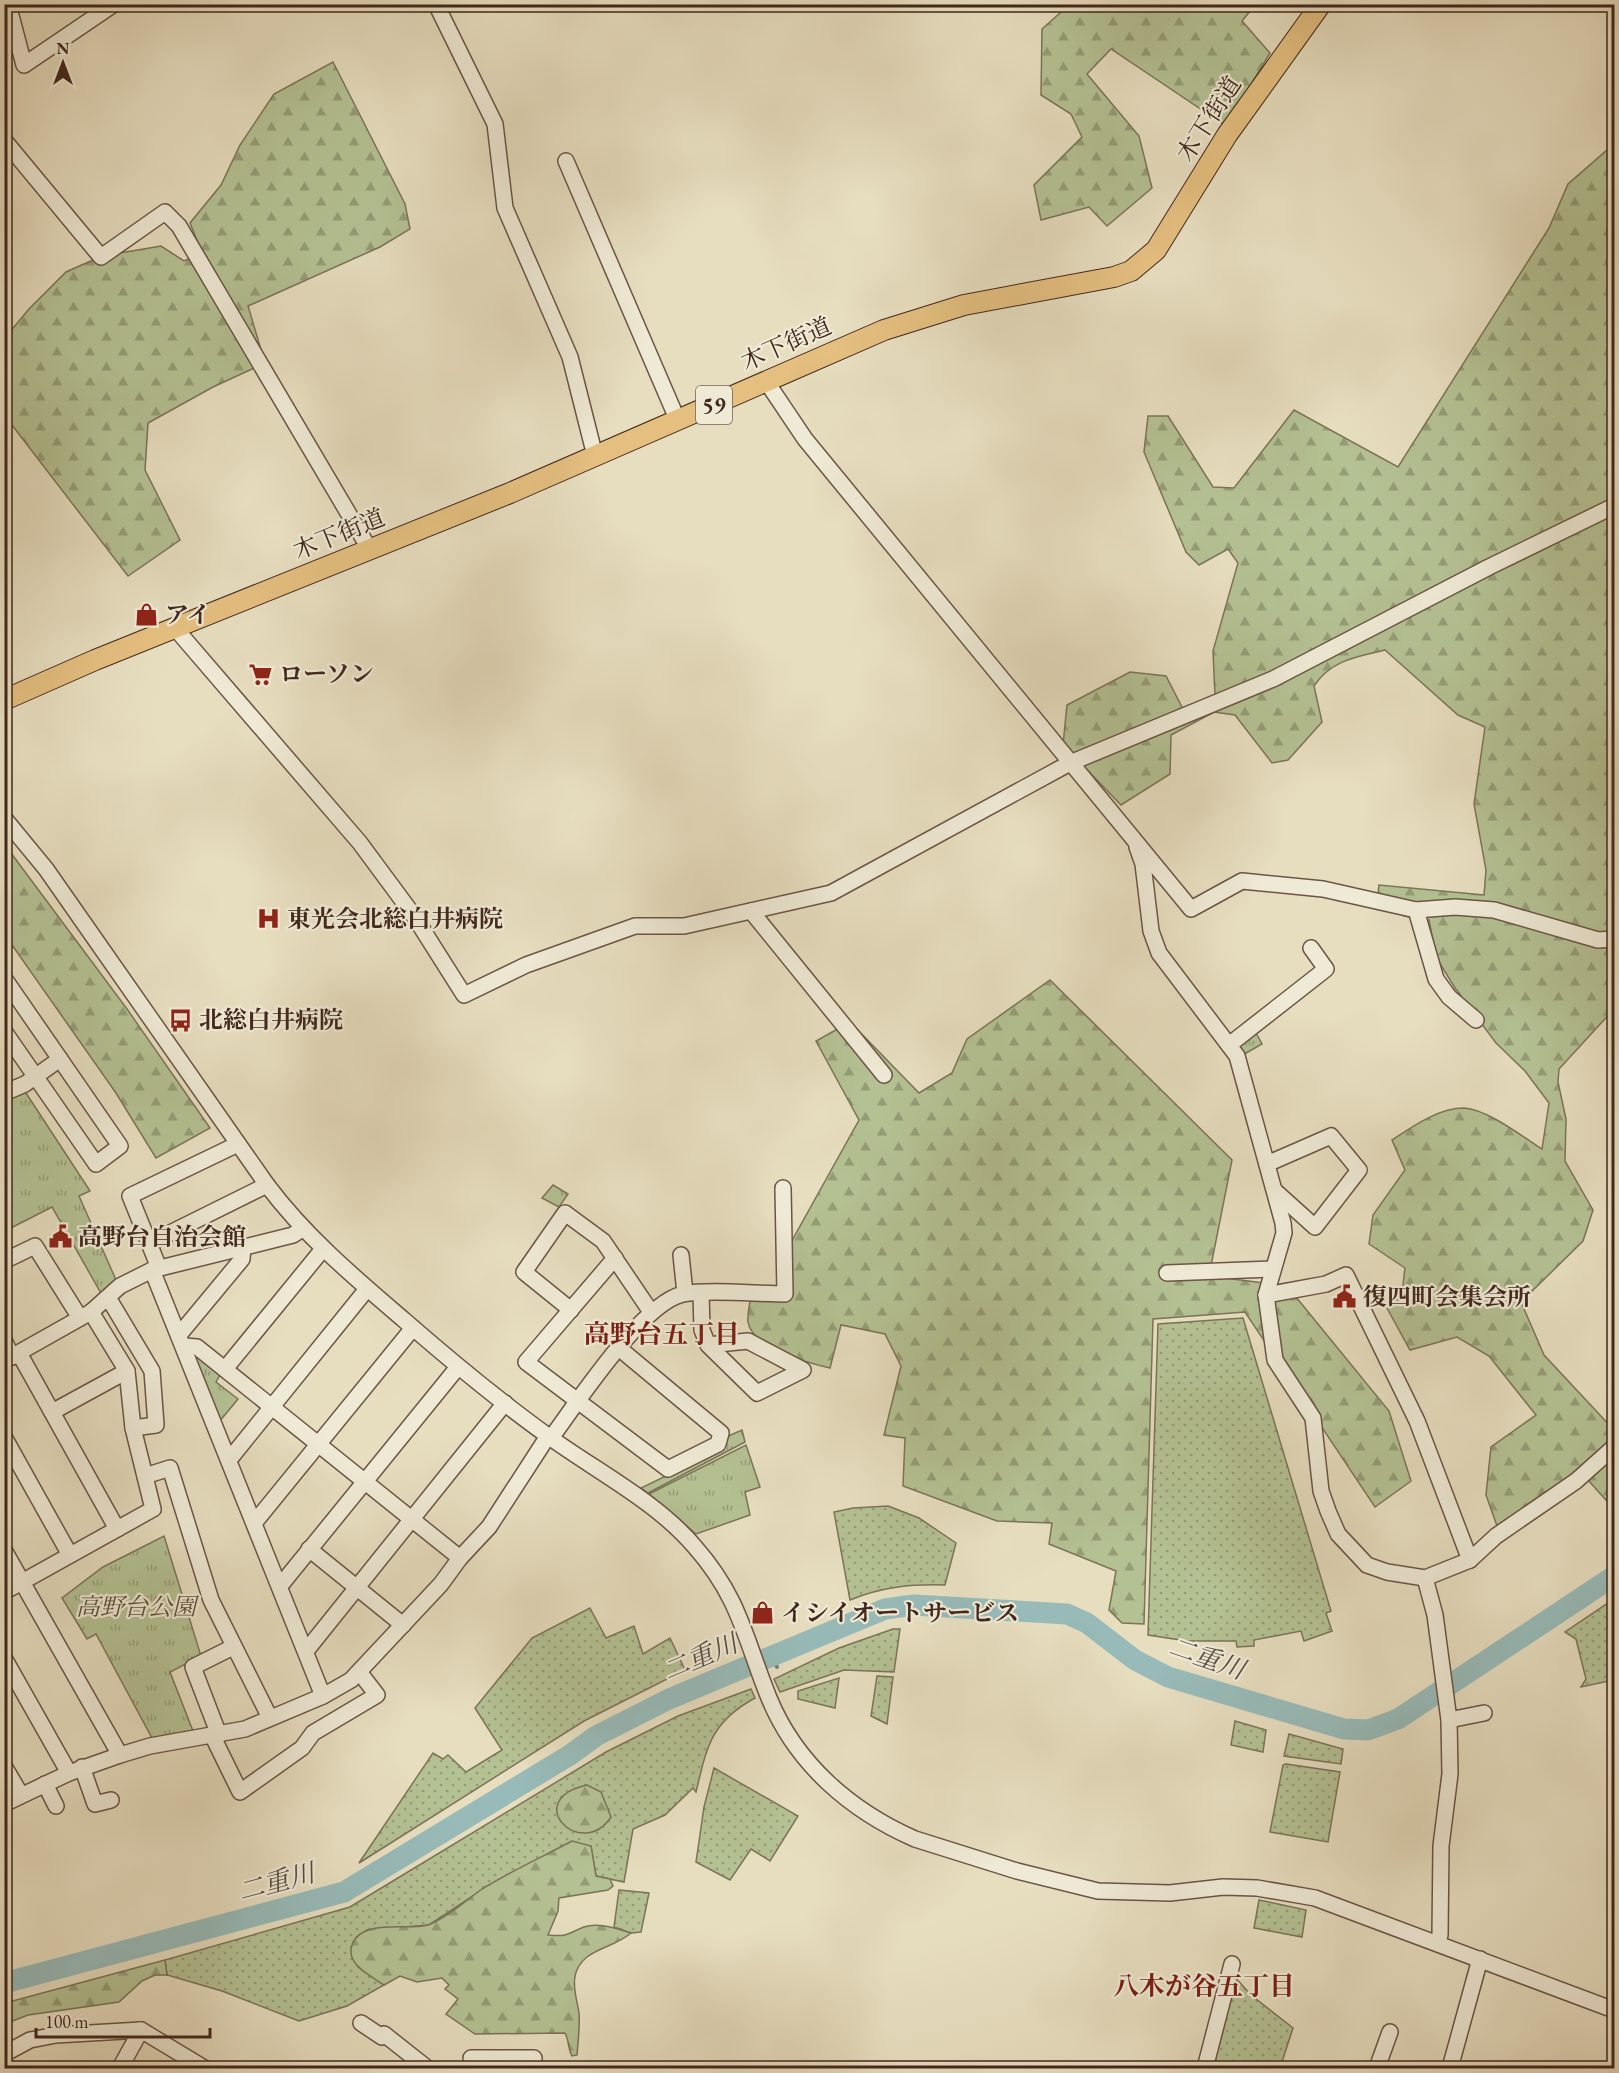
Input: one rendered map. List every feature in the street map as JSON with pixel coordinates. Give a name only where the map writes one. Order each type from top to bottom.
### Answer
[{"type":"main road","name":"木下街道","points":[[4,700],[595,456],[849,344],[934,313],[964,305],[1114,277],[1144,262],[1169,232],[1227,135],[1321,4]]},
{"type":"street","points":[[8,4],[24,65],[114,4]]},
{"type":"street","points":[[436,4],[495,124],[505,208],[570,357],[595,456]]},
{"type":"street","points":[[4,140],[101,257],[165,212],[180,226],[370,550]]},
{"type":"street","points":[[566,161],[678,421]]},
{"type":"street","points":[[766,381],[805,439],[1191,909],[1242,881],[1323,889],[1416,910],[1455,907],[1494,910],[1598,940],[1614,939]]},
{"type":"street","points":[[175,628],[360,843],[414,916],[464,995],[526,965],[635,926],[684,926],[831,893],[1070,763],[1274,679],[1489,567],[1614,506]]},
{"type":"street","points":[[4,818],[46,868],[267,1185],[302,1228],[367,1289],[458,1367],[550,1437],[658,1513],[694,1545],[725,1587],[741,1617],[778,1718],[793,1742],[818,1773],[877,1820],[915,1839],[1017,1871],[1098,1891],[1170,1893],[1223,1887],[1288,1892],[1337,1905],[1437,1943],[1479,1963],[1614,2010]]},
{"type":"street","points":[[1134,838],[1143,864],[1150,931],[1159,953],[1237,1056],[1275,1191],[1284,1233],[1266,1295],[1275,1360],[1313,1418],[1322,1491],[1338,1534],[1367,1565],[1388,1572],[1425,1578],[1470,1560],[1496,1536],[1576,1481],[1614,1448]]},
{"type":"street","points":[[1416,910],[1436,979],[1449,997],[1476,1020]]},
{"type":"street","points":[[751,911],[884,1075]]},
{"type":"street","points":[[1229,1045],[1326,969],[1311,948]]},
{"type":"street","points":[[4,978],[120,1146],[96,1164],[4,1030]]},
{"type":"street","points":[[4,1093],[36,1076],[60,1059]]},
{"type":"street","points":[[1267,1164],[1331,1136],[1359,1170],[1315,1227],[1275,1191]]},
{"type":"street","points":[[238,1144],[130,1196],[150,1243],[156,1269],[182,1340],[323,1696]]},
{"type":"street","points":[[150,1243],[267,1185]]},
{"type":"street","points":[[4,1804],[75,1770],[120,1755],[150,1746],[245,1729],[338,1689],[360,1672],[441,1584],[460,1558],[489,1527],[577,1401],[651,1312],[663,1301],[693,1293],[784,1294],[783,1188]]},
{"type":"street","points":[[571,1310],[524,1272],[565,1213],[603,1241],[651,1312]]},
{"type":"street","points":[[12,1357],[85,1315],[109,1299],[120,1286],[156,1269],[293,1235],[302,1228]]},
{"type":"street","points":[[4,1261],[35,1246],[127,1371],[133,1428],[153,1509],[4,1592]]},
{"type":"street","points":[[182,1340],[242,1259],[243,1247]]},
{"type":"street","points":[[225,1370],[323,1249]]},
{"type":"street","points":[[681,1255],[708,1345],[757,1393],[803,1370],[748,1341],[708,1345]]},
{"type":"street","points":[[615,1258],[526,1362],[668,1469],[718,1444],[721,1433],[620,1349]]},
{"type":"street","points":[[1167,1273],[1272,1269]]},
{"type":"street","points":[[1266,1295],[1326,1284],[1346,1275],[1417,1421],[1470,1560]]},
{"type":"street","points":[[229,1460],[367,1289]]},
{"type":"street","points":[[109,1299],[152,1371],[156,1425],[133,1428]]},
{"type":"street","points":[[255,1522],[413,1328]]},
{"type":"street","points":[[4,1340],[12,1357],[52,1412],[117,1529]]},
{"type":"street","points":[[182,1340],[197,1347],[460,1558]]},
{"type":"street","points":[[280,1586],[458,1367]]},
{"type":"street","points":[[52,1412],[127,1371]]},
{"type":"street","points":[[306,1651],[355,1587],[412,1520],[505,1403]]},
{"type":"street","points":[[4,1437],[70,1555]]},
{"type":"street","points":[[145,1476],[170,1468],[211,1600],[270,1718]]},
{"type":"street","points":[[309,1549],[403,1625]]},
{"type":"street","points":[[4,1550],[120,1755]]},
{"type":"street","points":[[1425,1578],[1436,1615],[1449,1720],[1450,1774],[1441,1846],[1440,1935],[1437,1943]]},
{"type":"street","points":[[233,1647],[193,1667],[216,1736],[240,1792],[302,1748],[313,1733],[377,1695],[360,1672]]},
{"type":"street","points":[[4,1658],[95,1804],[111,1800]]},
{"type":"street","points":[[1449,1720],[1484,1713]]},
{"type":"street","points":[[4,1766],[21,1795]]},
{"type":"street","points":[[45,1784],[57,1806]]},
{"type":"street","points":[[1450,2068],[1479,1963]]},
{"type":"street","points":[[1205,2068],[1232,1964]]},
{"type":"street","points":[[361,2023],[383,2035],[427,2068]]},
{"type":"street","points":[[120,2068],[141,2030]]},
{"type":"street","points":[[4,2054],[30,2040],[56,2035],[141,2030],[204,2068]]},
{"type":"street","points":[[1377,2068],[1390,2032]]},
{"type":"street","points":[[471,2058],[534,2058],[534,2068]]},
{"type":"green space","points":[[1069,5],[1255,5],[1242,21],[1270,53],[1226,126],[1111,49],[1087,74],[1139,136],[1152,188],[1107,226],[1089,207],[1041,220],[1034,185],[1082,137],[1071,114],[1041,95],[1042,29]]},
{"type":"green space","points":[[333,62],[405,204],[410,229],[380,247],[248,306],[265,363],[213,387],[148,423],[145,470],[180,540],[128,576],[5,416],[4,339],[29,309],[66,272],[102,256],[161,246],[184,261],[202,253],[190,223],[221,185],[240,145],[274,94]]},
{"type":"green space","points":[[1614,144],[1614,1009],[1559,1069],[1558,1082],[1566,1119],[1565,1161],[1593,1210],[1583,1241],[1521,1302],[1544,1355],[1613,1429],[1614,1509],[1579,1470],[1497,1526],[1486,1495],[1491,1447],[1536,1415],[1489,1356],[1457,1337],[1410,1350],[1387,1308],[1403,1285],[1405,1268],[1369,1244],[1373,1215],[1405,1170],[1392,1140],[1426,1119],[1454,1109],[1473,1110],[1504,1124],[1542,1149],[1549,1103],[1525,1071],[1496,1043],[1455,988],[1436,957],[1429,920],[1404,916],[1378,894],[1379,885],[1484,895],[1486,870],[1474,804],[1485,727],[1458,715],[1385,650],[1345,661],[1328,670],[1321,677],[1314,686],[1322,722],[1288,760],[1272,763],[1235,715],[1214,712],[1171,735],[1170,774],[1121,805],[1063,745],[1067,705],[1130,672],[1166,676],[1184,711],[1215,695],[1213,651],[1238,563],[1228,549],[1199,565],[1186,552],[1144,452],[1148,416],[1168,416],[1213,487],[1234,488],[1294,410],[1398,467],[1549,228],[1568,184]]},
{"type":"green space","points":[[5,845],[127,1009],[210,1128],[156,1158],[116,1093],[5,935]]},
{"type":"green space","points":[[1050,980],[1232,1160],[1209,1276],[1287,1286],[1389,1411],[1411,1481],[1375,1507],[1245,1312],[1153,1319],[1144,1624],[1122,1623],[1109,1610],[1116,1571],[1049,1544],[1052,1523],[997,1521],[903,1486],[905,1438],[884,1435],[901,1366],[885,1334],[841,1325],[830,1368],[795,1358],[770,1347],[759,1339],[748,1322],[750,1299],[790,1298],[789,1246],[859,1120],[816,1041],[850,1022],[919,1093],[952,1073],[967,1039]]},
{"type":"green space","points":[[1255,1031],[1262,1044],[1241,1056],[1238,1043]]},
{"type":"green space","points":[[24,1090],[90,1191],[79,1196],[116,1280],[102,1295],[52,1207],[5,1231],[5,1098]]},
{"type":"green space","points":[[553,1185],[568,1194],[559,1207],[542,1198]]},
{"type":"green space","points":[[1243,1318],[1331,1611],[1326,1613],[1332,1631],[1304,1641],[1301,1631],[1254,1640],[1254,1646],[1237,1647],[1236,1641],[1187,1641],[1148,1635],[1158,1324]]},
{"type":"green space","points":[[195,1352],[221,1373],[216,1382],[238,1399],[219,1422],[192,1356]]},
{"type":"green space","points":[[742,1430],[745,1442],[648,1493],[641,1488],[725,1447],[726,1437]]},
{"type":"green space","points":[[746,1445],[760,1487],[745,1492],[750,1515],[696,1534],[649,1494]]},
{"type":"green space","points":[[888,1506],[919,1518],[956,1543],[945,1585],[896,1587],[850,1600],[834,1512],[853,1508]]},
{"type":"green space","name":"高野台公園","points":[[164,1536],[201,1656],[170,1672],[195,1736],[152,1738],[96,1634],[87,1639],[62,1598],[103,1567]]},
{"type":"green space","points":[[1614,1599],[1614,1680],[1581,1687],[1586,1679],[1576,1639],[1565,1632]]},
{"type":"green space","points":[[590,1608],[606,1638],[634,1626],[643,1654],[670,1638],[685,1670],[584,1721],[359,1863],[433,1753],[443,1759],[448,1755],[466,1772],[502,1750],[475,1708],[532,1638]]},
{"type":"green space","points":[[893,1629],[900,1629],[894,1672],[844,1670],[780,1692],[774,1679],[839,1648]]},
{"type":"green space","points":[[877,1676],[893,1677],[887,1724],[871,1716]]},
{"type":"green space","points":[[839,1678],[835,1708],[798,1699],[798,1691]]},
{"type":"green space","points":[[751,1689],[755,1698],[729,1716],[713,1737],[696,1792],[693,1788],[665,1815],[633,1829],[624,1882],[596,1876],[591,1846],[485,1888],[429,1925],[367,1930],[358,1967],[384,1985],[347,2006],[299,2021],[222,1991],[167,1975],[165,1960],[350,1907],[606,1752],[678,1716]]},
{"type":"green space","points":[[1235,1721],[1266,1730],[1263,1752],[1231,1745]]},
{"type":"green space","points":[[1289,1734],[1343,1749],[1341,1764],[1284,1756]]},
{"type":"green space","points":[[1283,1765],[1340,1772],[1328,1842],[1270,1832]]},
{"type":"green space","points":[[714,1768],[798,1816],[770,1861],[751,1849],[730,1880],[696,1862],[704,1807]]},
{"type":"green space","points":[[587,1785],[601,1792],[611,1817],[599,1829],[585,1833],[573,1831],[557,1814],[558,1803],[568,1793]]},
{"type":"green space","points":[[572,1841],[591,1846],[596,1876],[610,1879],[613,1886],[608,1890],[559,1898],[558,1911],[548,1935],[564,1935],[595,1925],[631,1933],[587,1957],[577,1970],[574,1984],[579,2013],[577,2055],[572,2056],[565,2033],[475,2034],[446,2014],[458,1999],[445,1989],[449,1985],[442,1978],[417,1982],[400,1976],[384,1985],[360,1969],[352,1958],[352,1945],[365,1931],[375,1928],[428,1925],[448,1914],[493,1882]]},
{"type":"green space","points":[[619,1890],[649,1893],[641,1932],[631,1933],[614,1927]]},
{"type":"green space","points":[[1259,1900],[1306,1910],[1302,1937],[1254,1928]]},
{"type":"green space","points":[[165,1960],[167,1975],[155,1975],[142,1981],[119,2002],[28,2015],[5,2024],[5,2003]]},
{"type":"green space","points":[[1233,1975],[1251,1995],[1293,2028],[1280,2068],[1217,2068],[1213,2054]]},
{"type":"waterway","name":"二重川","points":[[4,1983],[344,1892],[570,1755],[596,1736],[669,1699],[885,1609],[914,1605],[1067,1614],[1087,1623],[1135,1660],[1168,1677],[1344,1729],[1368,1730],[1398,1719],[1614,1576]]},
{"type":"waterway","points":[[772,1655],[777,1667]]},
{"type":"place","name":"アイ","points":[[147,615]]},
{"type":"place","name":"ローソン","points":[[261,674]]},
{"type":"place","name":"東光会北総白井病院","points":[[269,919]]},
{"type":"place","name":"北総白井病院","points":[[181,1020]]},
{"type":"place","name":"高野台自治会館","points":[[60,1237]]},
{"type":"place","name":"復四町会集会所","points":[[1345,1297]]},
{"type":"place","name":"イシイオートサービス","points":[[763,1613]]},
{"type":"district","name":"高野台五丁目","points":[[662,1334]]},
{"type":"district","name":"八木が谷五丁目","points":[[1204,1986]]}]
